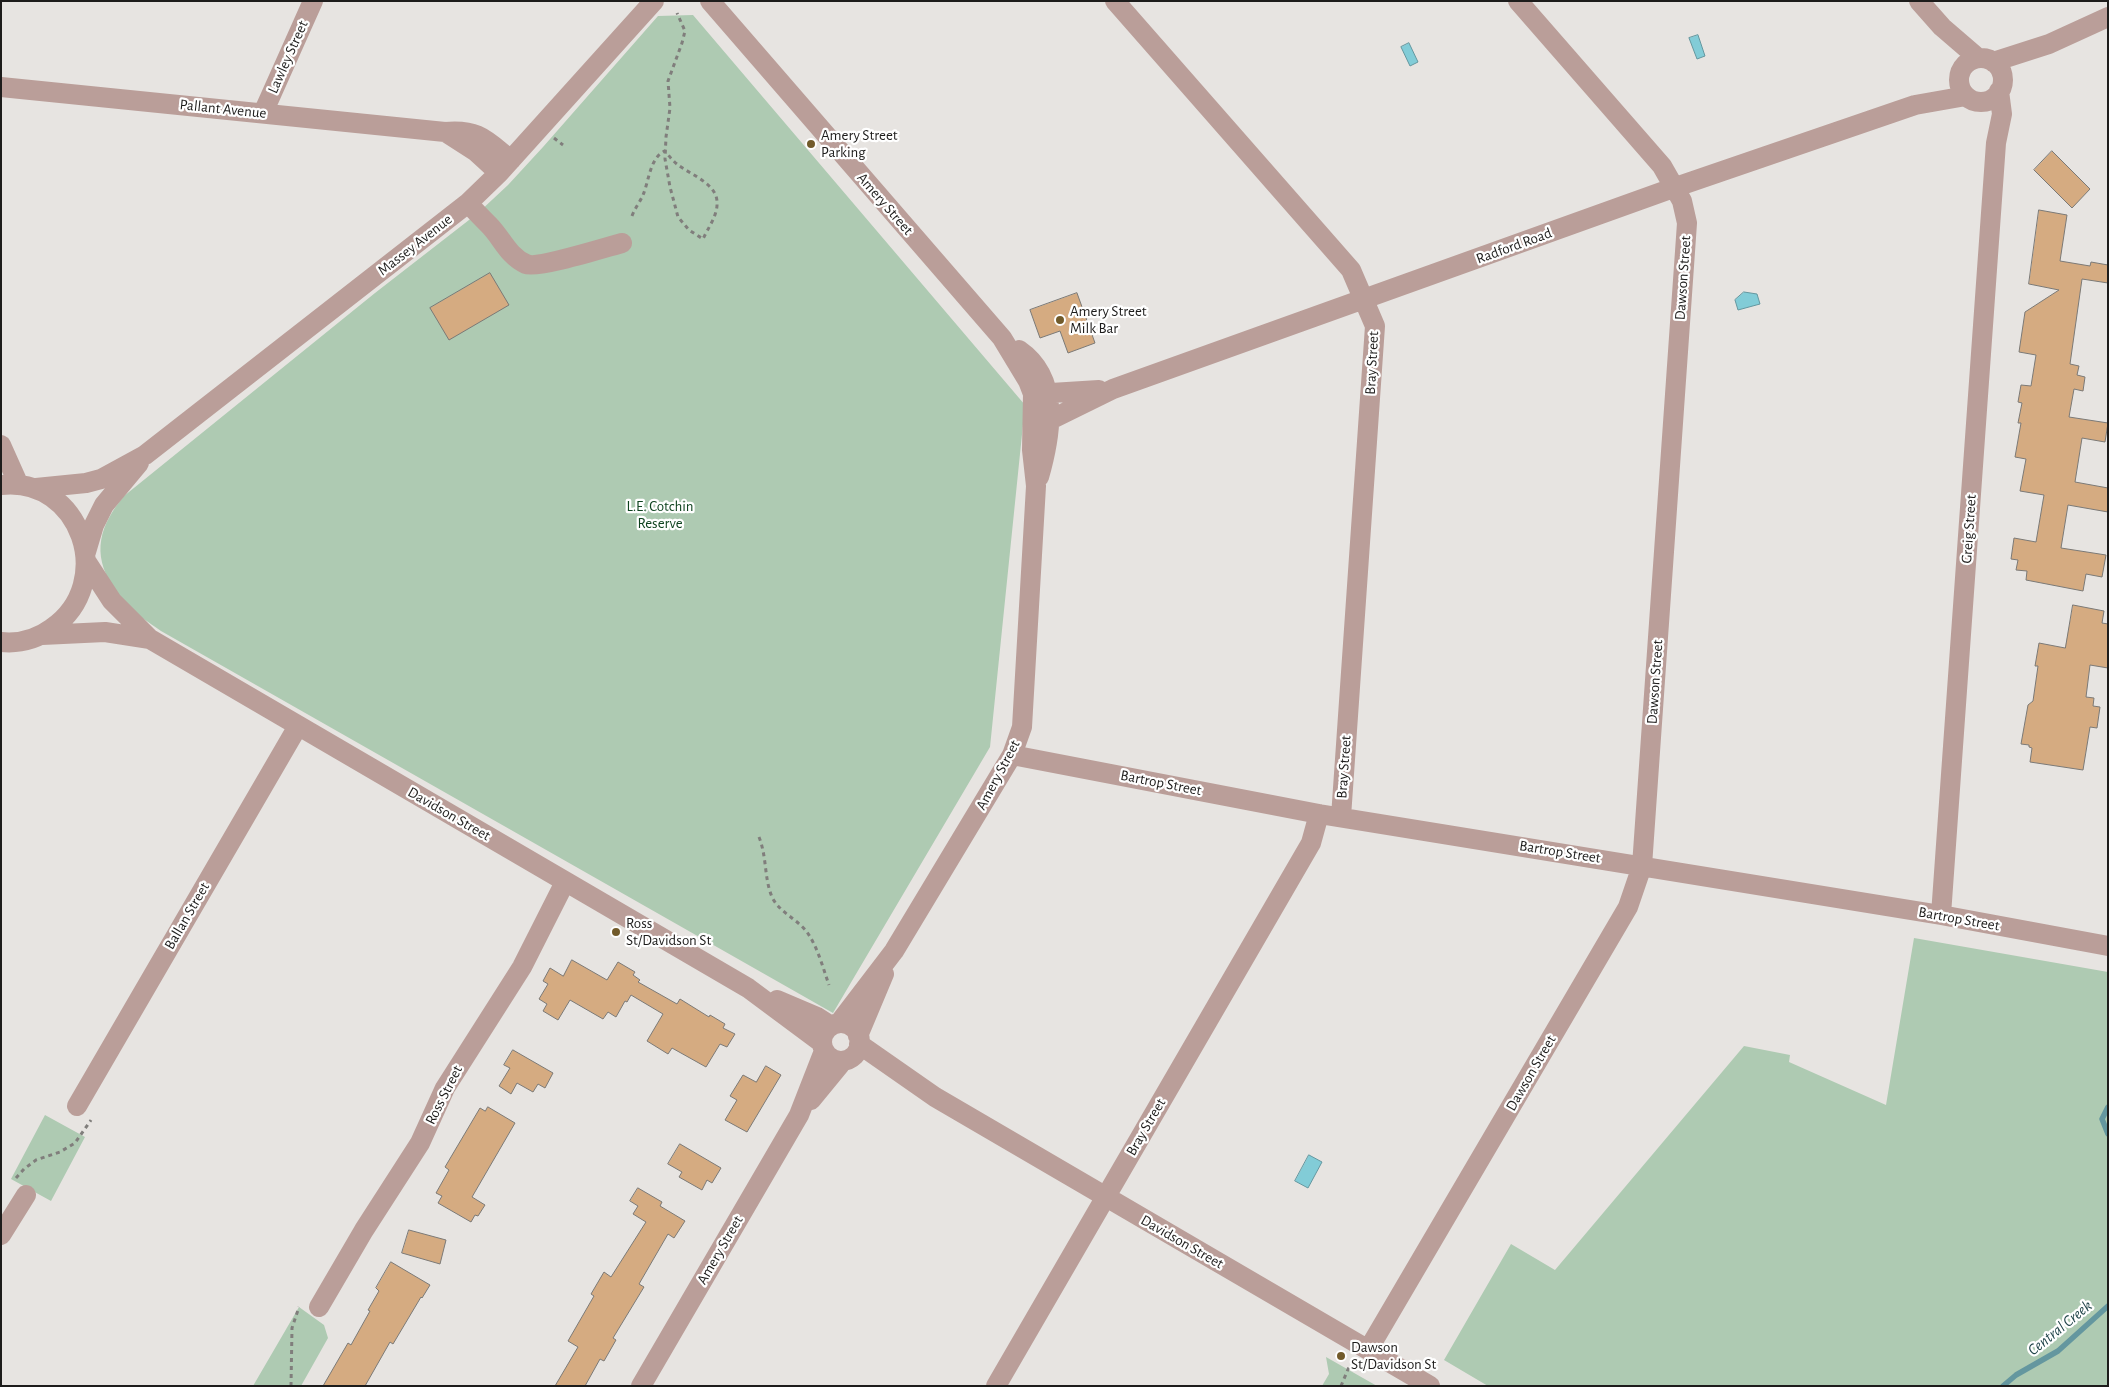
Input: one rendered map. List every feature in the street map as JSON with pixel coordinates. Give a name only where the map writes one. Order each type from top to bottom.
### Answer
[{"type":"street","name":"Lawley Street","points":[[264,113],[313,1]]},
{"type":"street","name":"Massey Avenue","points":[[18,485],[86,483],[101,479],[145,455],[468,203],[505,167],[654,1]]},
{"type":"street","name":"Amery Street","points":[[641,1386],[798,1115],[829,1036],[894,951],[1012,755],[1022,727],[1036,486],[1032,450],[1041,423],[1040,394],[1028,381],[1002,338],[710,1]]},
{"type":"street","name":"Bray Street","points":[[1115,1],[1351,270],[1375,326],[1341,817]]},
{"type":"street","name":"Dawson Street","points":[[1368,1350],[1628,908],[1642,866],[1687,223],[1682,201],[1662,166],[1518,1]]},
{"type":"street","points":[[1919,1],[1974,65],[2001,72],[2000,88],[1990,99],[1972,98],[1960,85],[1974,65]]},
{"type":"street","name":"Radford Road","points":[[1915,105],[1974,65],[2049,44],[2107,21]]},
{"type":"street","name":"Radford Road","points":[[2000,88],[2022,64],[2049,44]]},
{"type":"street","name":"Pallant Avenue","points":[[1,88],[445,132],[505,167]]},
{"type":"street","name":"Greig Street","points":[[1941,915],[1996,143],[2002,114],[2000,88]]},
{"type":"street","name":"Radford Road","points":[[1041,423],[1113,389],[1363,301],[1673,188],[1915,105],[1972,98]]},
{"type":"street","name":"Greig Street","points":[[1972,98],[1987,115],[1996,143]]},
{"type":"street","points":[[468,203],[516,258],[527,265],[543,264],[622,243]]},
{"type":"street","name":"Radford Road","points":[[1040,394],[1113,389]]},
{"type":"street","points":[[1,445],[18,485],[54,498],[69,514],[80,532],[86,557]]},
{"type":"street","name":"Massey Avenue","points":[[42,635],[60,622],[75,604],[84,583],[86,557],[94,525],[104,505],[145,455]]},
{"type":"street","name":"Davidson Street","points":[[86,557],[112,601],[150,639],[829,1036]]},
{"type":"street","name":"Davidson Street","points":[[42,635],[105,632],[150,639]]},
{"type":"street","points":[[4,645],[27,641],[42,635]]},
{"type":"street","name":"Ballan Street","points":[[84,1113],[298,726]]},
{"type":"street","name":"Bartrop Street","points":[[1012,755],[1318,814],[1941,915],[2108,946]]},
{"type":"street","name":"Bray Street","points":[[996,1386],[1311,843],[1318,814]]},
{"type":"street","name":"Ross Street","points":[[320,1307],[364,1230],[420,1142],[445,1088],[522,968],[565,882]]},
{"type":"street","name":"Amery Street","points":[[798,1115],[853,1050],[894,951]]},
{"type":"street","points":[[851,1026],[853,1050],[832,1059],[829,1036],[851,1026]]},
{"type":"street","name":"Davidson Street","points":[[853,1050],[1430,1386]]},
{"type":"street","points":[[1,1235],[18,1190]]},
{"type":"path","points":[[665,151],[678,165],[706,184],[714,193],[718,202],[703,238],[689,230],[678,217],[670,187],[665,151],[670,108],[668,81],[685,31],[677,13]]},
{"type":"path","points":[[632,216],[645,190],[651,169],[659,153],[665,151]]},
{"type":"path","points":[[759,837],[765,852],[766,876],[773,898],[785,913],[806,932],[818,953],[829,985]]},
{"type":"path","points":[[18,1190],[24,1169],[36,1160],[60,1152],[75,1143],[84,1113]]},
{"type":"path","points":[[292,1386],[292,1328],[299,1307]]},
{"type":"path","points":[[1341,1386],[1349,1367]]},
{"type":"green space","name":"L.E. Cotchin Reserve","points":[[693,15],[1025,405],[990,747],[833,1013],[161,631],[132,611],[121,600],[106,575],[100,551],[104,529],[124,496],[375,293],[478,213],[508,185],[543,147],[658,16]]},
{"type":"green space","points":[[1914,938],[2108,972],[2108,1386],[1488,1386],[1444,1360],[1511,1244],[1555,1270],[1744,1046],[1790,1055],[1789,1062],[1886,1105]]},
{"type":"green space","points":[[45,1115],[85,1137],[51,1201],[11,1179]]},
{"type":"green space","points":[[299,1307],[324,1325],[328,1338],[301,1386],[253,1386]]},
{"type":"green space","points":[[1326,1357],[1377,1386],[1322,1386],[1329,1374]]},
{"type":"water","points":[[1698,35],[1705,56],[1697,59],[1689,38]]},
{"type":"water","points":[[1409,43],[1418,62],[1410,66],[1401,47]]},
{"type":"water","points":[[1744,292],[1757,294],[1760,304],[1738,310],[1735,300]]},
{"type":"water","points":[[1309,1155],[1322,1162],[1308,1188],[1295,1181]]},
{"type":"building","points":[[2052,151],[2090,189],[2072,208],[2034,170]]},
{"type":"building","points":[[2039,210],[2067,215],[2060,261],[2090,266],[2091,262],[2108,265],[2108,283],[2082,279],[2070,364],[2079,366],[2077,375],[2085,377],[2083,391],[2074,389],[2069,417],[2108,423],[2105,442],[2082,438],[2075,482],[2108,488],[2108,512],[2068,505],[2061,548],[2106,555],[2102,577],[2086,574],[2083,591],[2026,580],[2027,571],[2016,570],[2018,560],[2011,559],[2014,538],[2036,542],[2044,495],[2020,491],[2026,459],[2015,457],[2021,423],[2018,423],[2022,403],[2018,402],[2021,385],[2031,386],[2036,355],[2019,352],[2025,312],[2059,290],[2029,284]]},
{"type":"building","points":[[490,273],[509,305],[449,340],[430,308]]},
{"type":"building","name":"Amery Street Milk Bar","points":[[1077,293],[1095,343],[1068,353],[1060,331],[1040,338],[1030,310]]},
{"type":"building","points":[[2073,605],[2104,611],[2102,623],[2108,624],[2108,668],[2090,665],[2086,697],[2094,698],[2093,706],[2100,707],[2097,728],[2090,727],[2083,770],[2030,762],[2032,748],[2029,745],[2021,744],[2028,705],[2033,701],[2038,666],[2035,666],[2039,643],[2065,648]]},
{"type":"building","points":[[572,960],[607,980],[618,962],[635,972],[633,975],[640,980],[638,982],[677,1004],[680,999],[709,1017],[710,1015],[725,1024],[723,1028],[735,1034],[727,1047],[720,1044],[706,1067],[672,1048],[668,1054],[647,1041],[663,1014],[631,995],[627,1002],[625,1001],[616,1017],[608,1012],[603,1019],[570,1000],[558,1020],[543,1011],[547,1004],[539,999],[548,984],[543,981],[550,968],[563,976]]},
{"type":"building","points":[[513,1050],[553,1073],[545,1088],[538,1084],[533,1092],[517,1083],[511,1094],[499,1086],[510,1068],[504,1065]]},
{"type":"building","points":[[766,1066],[781,1075],[747,1132],[725,1120],[737,1100],[730,1096],[743,1075],[756,1082]]},
{"type":"building","points":[[488,1107],[515,1123],[472,1197],[485,1205],[478,1216],[475,1215],[471,1222],[438,1203],[442,1196],[436,1193],[449,1170],[445,1167],[480,1108],[485,1111]]},
{"type":"building","points":[[680,1144],[721,1168],[712,1183],[707,1180],[702,1190],[679,1177],[682,1172],[668,1164]]},
{"type":"building","points":[[638,1188],[662,1202],[660,1206],[685,1221],[674,1238],[668,1234],[639,1284],[644,1287],[613,1338],[616,1340],[604,1361],[600,1359],[585,1386],[555,1386],[578,1347],[568,1341],[594,1296],[591,1294],[604,1272],[611,1277],[646,1222],[633,1214],[638,1206],[630,1201]]},
{"type":"building","points":[[409,1230],[446,1240],[440,1264],[402,1253]]},
{"type":"building","points":[[391,1262],[430,1285],[393,1344],[390,1342],[365,1386],[323,1386],[348,1343],[351,1345],[370,1311],[368,1310],[379,1291],[376,1288]]},
{"type":"waterway","name":"Central Creek","points":[[2108,1107],[2102,1119],[2108,1134]]},
{"type":"waterway","name":"Central Creek","points":[[2003,1386],[2016,1375],[2058,1351],[2108,1306]]},
{"type":"place","name":"Amery Street Parking","points":[[811,144]]},
{"type":"place","name":"Amery Street Milk Bar","points":[[1060,320]]},
{"type":"place","name":"Ross St/Davidson St","points":[[616,932]]},
{"type":"place","name":"Dawson St/Davidson St","points":[[1341,1356]]}]
